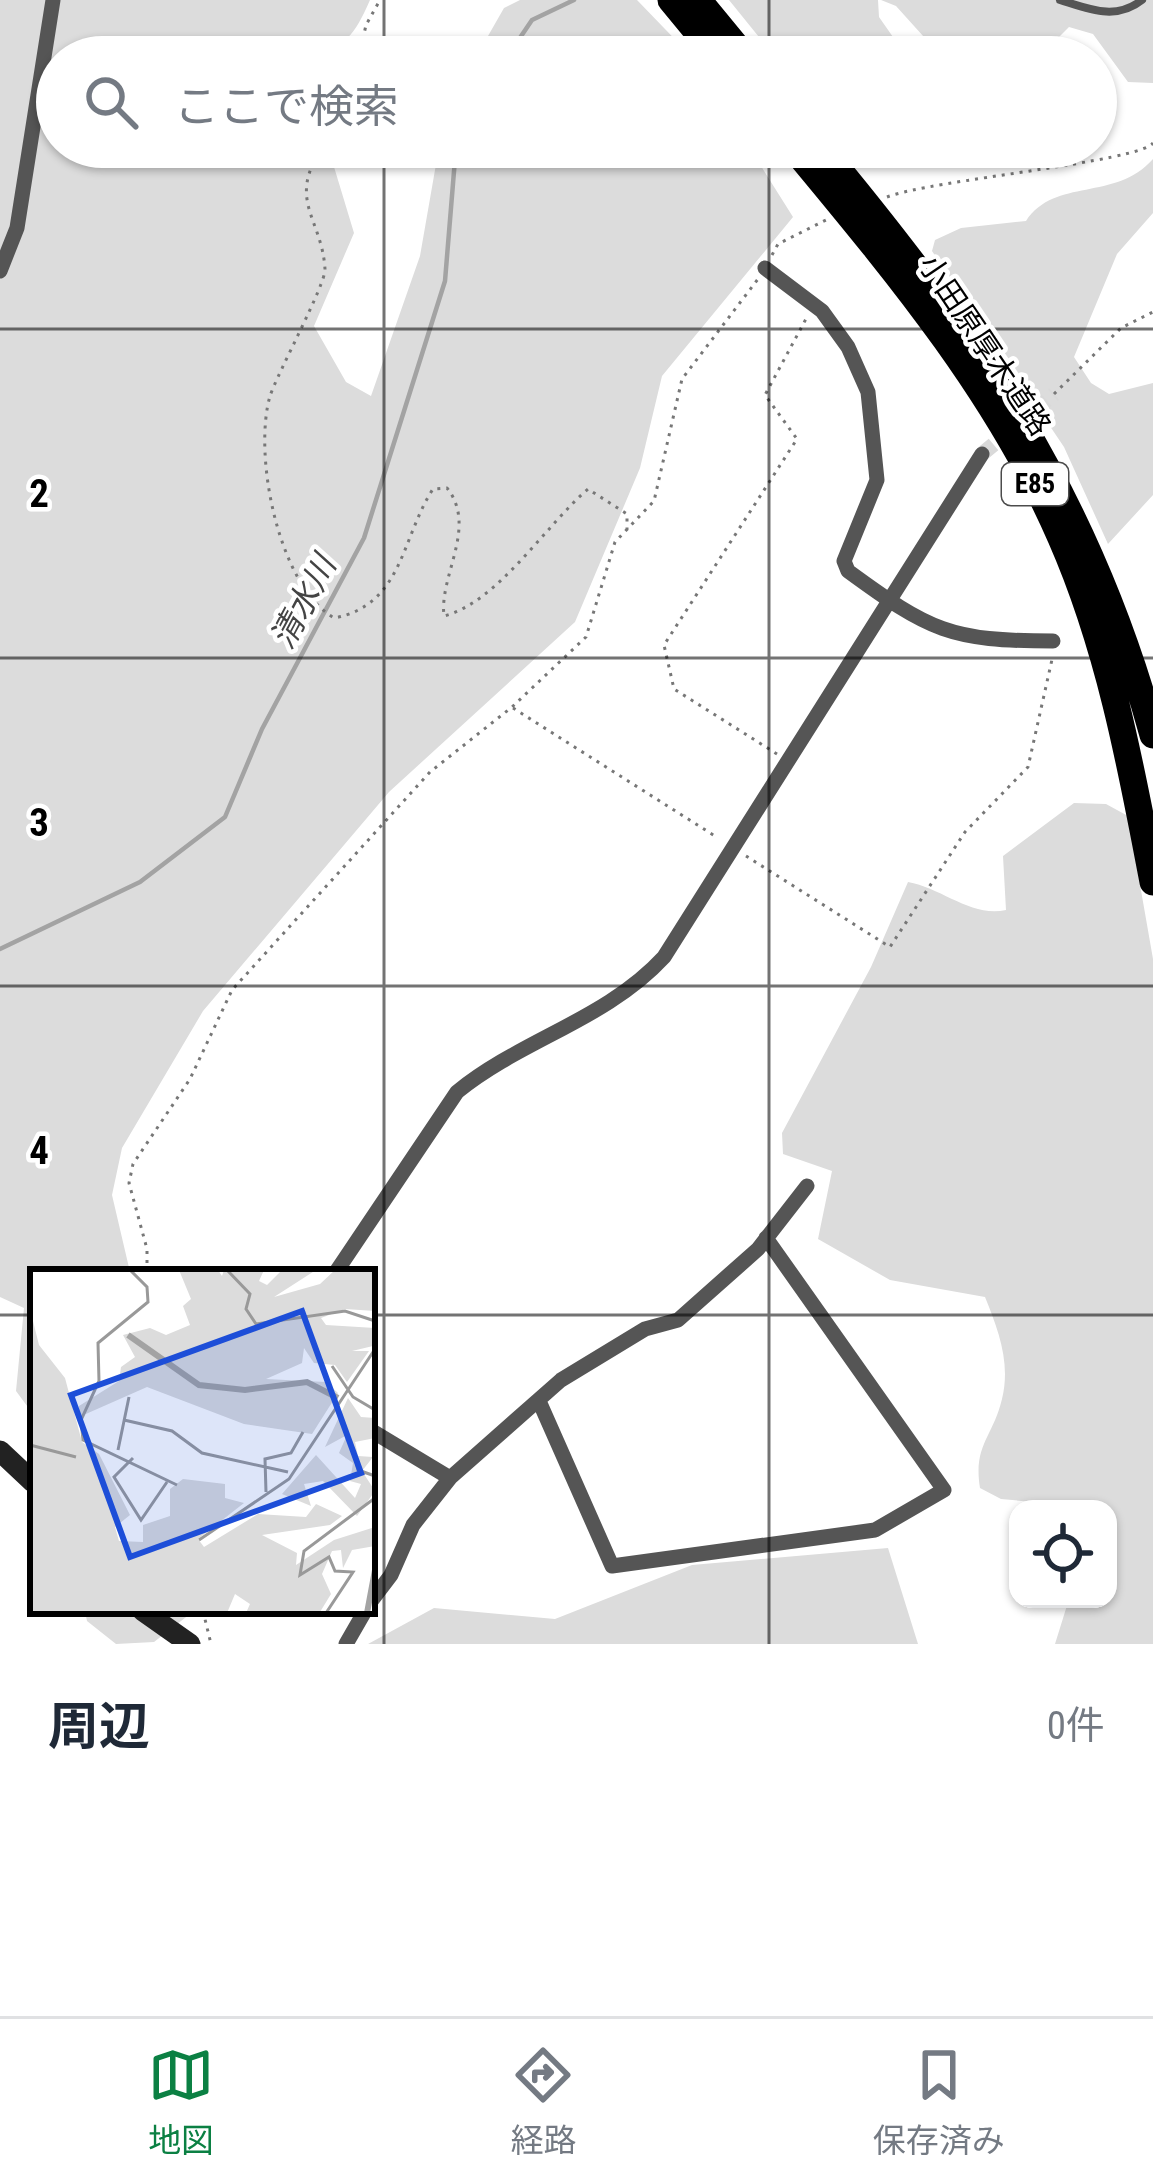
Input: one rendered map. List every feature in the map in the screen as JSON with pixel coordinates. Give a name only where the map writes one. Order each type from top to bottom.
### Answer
[{"type":"highway","points":[[671,0],[701,36]]},
{"type":"highway","points":[[698,0],[728,36]]},
{"type":"highway","name":"小田原厚木道路","points":[[810,168],[927,313],[979,386],[1061,538],[1104,659],[1153,882]]},
{"type":"highway","name":"小田原厚木道路","points":[[837,168],[943,301],[1043,454],[1106,589],[1153,735]]},
{"type":"street","points":[[47,36],[53,0]]},
{"type":"street","points":[[0,271],[17,228],[36,108]]},
{"type":"street","points":[[765,268],[814,305],[848,347],[868,392],[877,480],[844,561],[848,571],[930,628],[962,638],[1053,641]]},
{"type":"street","points":[[338,1269],[457,1092],[642,981],[664,957],[982,454]]},
{"type":"street","points":[[375,1596],[391,1575],[413,1525],[451,1478],[561,1380],[645,1329],[678,1320],[766,1238],[807,1186]]},
{"type":"street","points":[[539,1401],[612,1566],[875,1530],[944,1490],[766,1238]]},
{"type":"street","points":[[375,1432],[451,1478]]},
{"type":"street","points":[[0,1451],[30,1479]]},
{"type":"street","points":[[146,1614],[190,1644]]},
{"type":"street","points":[[346,1644],[363,1614]]},
{"type":"lane","points":[[1060,0],[1100,13],[1129,10],[1142,0]]},
{"type":"path","points":[[364,36],[380,0]]},
{"type":"path","points":[[1117,157],[1134,155],[1153,143]]},
{"type":"path","points":[[313,168],[304,187],[326,273],[270,396],[265,435],[280,539],[299,582],[334,618],[362,613],[386,589],[433,488],[447,488],[454,498],[459,536],[442,598],[444,616],[462,611],[486,593],[587,489],[627,514],[627,535]]},
{"type":"path","points":[[901,191],[1026,168]]},
{"type":"path","points":[[147,1269],[147,1249],[129,1183],[133,1164],[190,1079],[232,991],[430,772],[512,707],[586,637],[604,564],[615,542],[627,535],[654,502],[682,379],[728,326],[778,244],[822,222]]},
{"type":"path","points":[[789,761],[674,689],[664,645],[797,440],[765,395],[814,305]]},
{"type":"path","points":[[1054,394],[1121,328],[1153,312]]},
{"type":"path","points":[[512,707],[890,946],[965,832],[1028,767],[1054,666],[1053,641]]},
{"type":"path","points":[[204,1614],[211,1644]]},
{"type":"shaded area","points":[[0,0],[370,0],[349,36],[36,36],[36,168],[334,168],[354,233],[314,326],[346,382],[371,396],[420,256],[435,168],[762,168],[793,217],[662,376],[640,468],[575,622],[389,792],[203,1011],[122,1148],[112,1195],[129,1269],[30,1269],[30,1410],[16,1391],[24,1308],[0,1297]]},
{"type":"shaded area","points":[[520,0],[637,0],[672,36],[488,36],[504,8]]},
{"type":"shaded area","points":[[729,0],[878,0],[879,17],[892,36],[758,36]]},
{"type":"shaded area","points":[[881,0],[1153,0],[1153,83],[1128,82],[1117,67],[1117,36],[1094,36],[1069,27],[1060,36],[923,36],[896,6]]},
{"type":"shaded area","points":[[1153,159],[1153,213],[1117,254],[1074,357],[1091,383],[1109,394],[1153,383],[1153,495],[1108,544],[1064,447],[932,251],[935,240],[961,228],[1026,221],[1053,199],[1121,181]]},
{"type":"shaded area","points":[[1074,803],[1106,804],[1128,816],[1153,959],[1153,1644],[1055,1644],[1066,1608],[1117,1608],[1117,1500],[1012,1500],[980,1488],[979,1461],[1002,1399],[1005,1372],[985,1297],[890,1280],[818,1239],[832,1171],[783,1154],[782,1133],[871,967],[908,882],[981,910],[1006,910],[1003,856]]},
{"type":"shaded area","points":[[888,1548],[918,1644],[368,1644],[434,1608],[555,1619],[692,1565]]},
{"type":"shaded area","points":[[86,1614],[190,1614],[154,1642],[116,1644],[87,1621]]},
{"type":"waterway","name":"清水川","points":[[521,36],[532,20],[574,0]]},
{"type":"waterway","name":"清水川","points":[[0,949],[140,882],[225,817],[262,729],[364,538],[445,281],[454,168]]},
{"type":"tunnel","points":[[982,454],[1054,394]]}]
